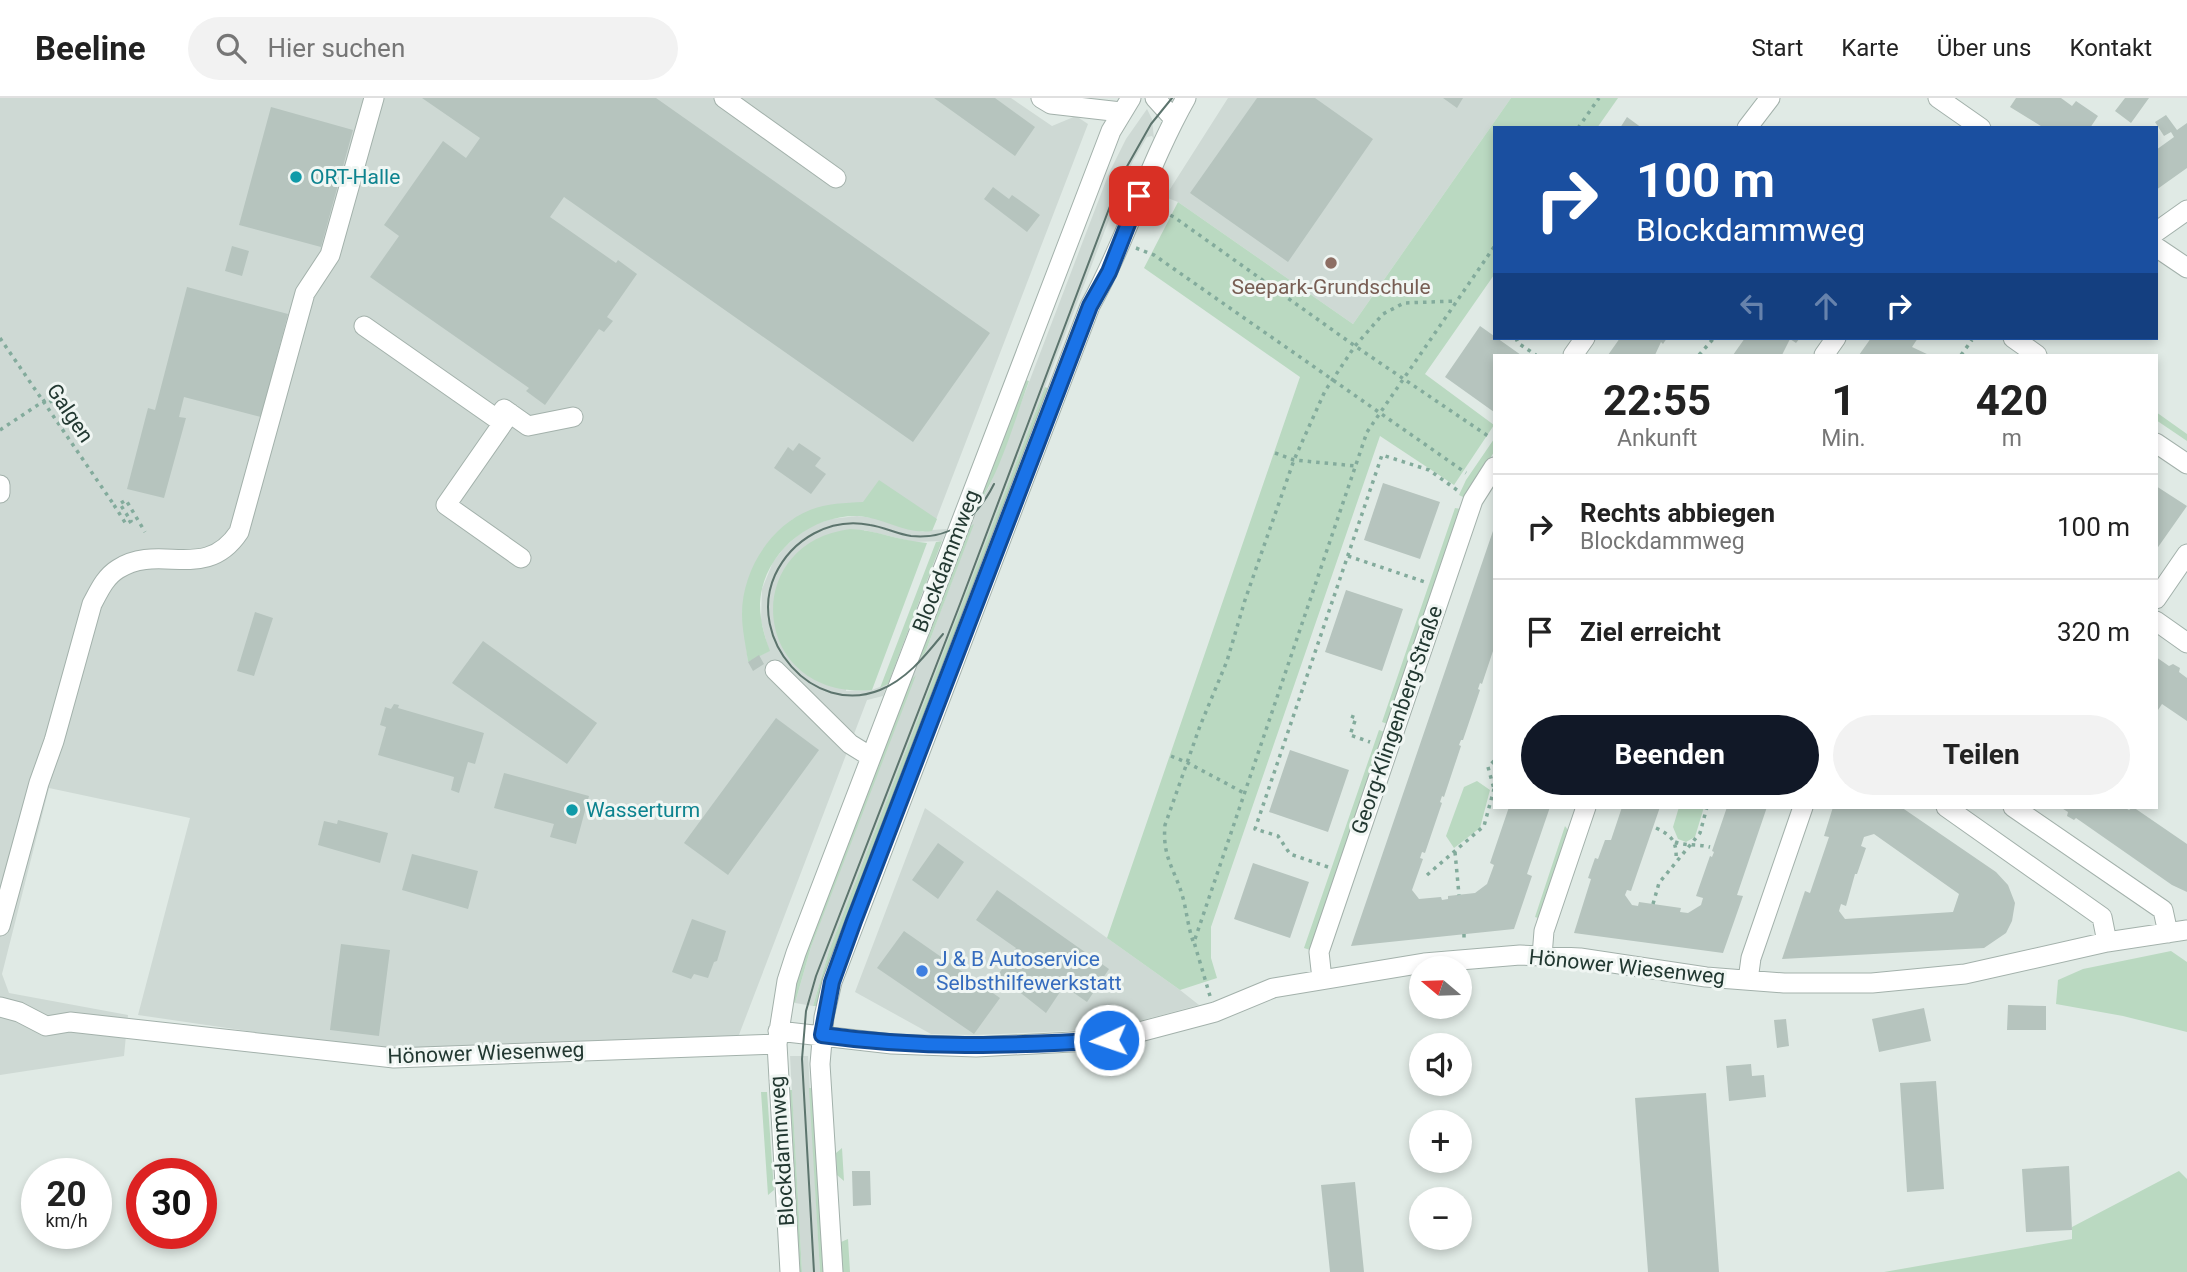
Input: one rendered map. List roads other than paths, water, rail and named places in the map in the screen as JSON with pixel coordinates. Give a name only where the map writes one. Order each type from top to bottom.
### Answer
[{"type":"street","points":[[0,926],[92,604],[102,584],[116,570],[137,559],[188,560],[212,557],[230,546],[239,532],[305,293],[330,255],[374,98]]},
{"type":"street","points":[[724,98],[836,178]]},
{"type":"street","points":[[1041,98],[1051,104],[1126,105]]},
{"type":"street","points":[[1156,98],[1174,119]]},
{"type":"street","name":"Blockdammweg","points":[[833,1272],[820,1064],[828,996],[837,966],[1090,306],[1109,272],[1157,155],[1186,98]]},
{"type":"street","points":[[1749,126],[1770,98]]},
{"type":"street","points":[[1938,98],[1978,126]]},
{"type":"street","name":"Blockdammweg","points":[[790,1272],[778,1037],[787,981],[1111,131],[1126,105]]},
{"type":"street","points":[[2158,231],[2187,210]]},
{"type":"street","points":[[2158,248],[2187,268]]},
{"type":"street","points":[[364,326],[497,419],[504,409],[528,426],[573,417]]},
{"type":"street","points":[[2015,340],[2036,354]]},
{"type":"street","points":[[510,413],[446,505],[521,558]]},
{"type":"street","points":[[2158,444],[2187,464]]},
{"type":"street","name":"Georg-Klingenberg-Straße","points":[[1322,979],[1319,952],[1450,563],[1473,500],[1488,491],[1493,471]]},
{"type":"street","points":[[0,485],[0,493]]},
{"type":"street","points":[[2158,596],[2187,554]]},
{"type":"street","points":[[2158,622],[2187,643]]},
{"type":"street","points":[[775,670],[849,744],[871,757]]},
{"type":"street","points":[[1542,956],[1544,931],[1585,809]]},
{"type":"street","points":[[1748,980],[1751,958],[1802,809]]},
{"type":"street","points":[[1949,809],[2102,918],[2107,942]]},
{"type":"street","points":[[2016,809],[2163,910],[2178,932]]},
{"type":"street","name":"Hönower Wiesenweg","points":[[822,1035],[892,1044],[976,1047],[1109,1040],[1215,1012],[1273,988],[1424,963],[1520,955],[1580,958],[1706,977],[1748,980],[1831,984],[1948,977],[2107,942],[2178,932]]},
{"type":"street","name":"Hönower Wiesenweg","points":[[0,1007],[19,1012],[50,1012],[70,1022],[394,1058],[778,1037]]},
{"type":"street","points":[[778,1037],[822,1035]]},
{"type":"tram line","points":[[814,1272],[802,1059],[806,1011],[816,976],[1121,177],[1151,124],[1172,98]]},
{"type":"tram line","points":[[943,634],[915,666],[890,685],[855,695],[831,692],[810,682],[792,667],[778,647],[770,624],[768,599],[782,562],[802,541],[814,533],[841,524],[855,523],[911,536],[939,534],[962,524],[971,516],[994,484]]},
{"type":"place","name":"ORT-Halle","points":[[296,177]]},
{"type":"place","name":"Seepark-Grundschule","points":[[1331,263]]},
{"type":"place","name":"Wasserturm","points":[[572,810]]},
{"type":"place","name":"J & B Autoservice Selbsthilfewerkstatt","points":[[922,971]]}]
